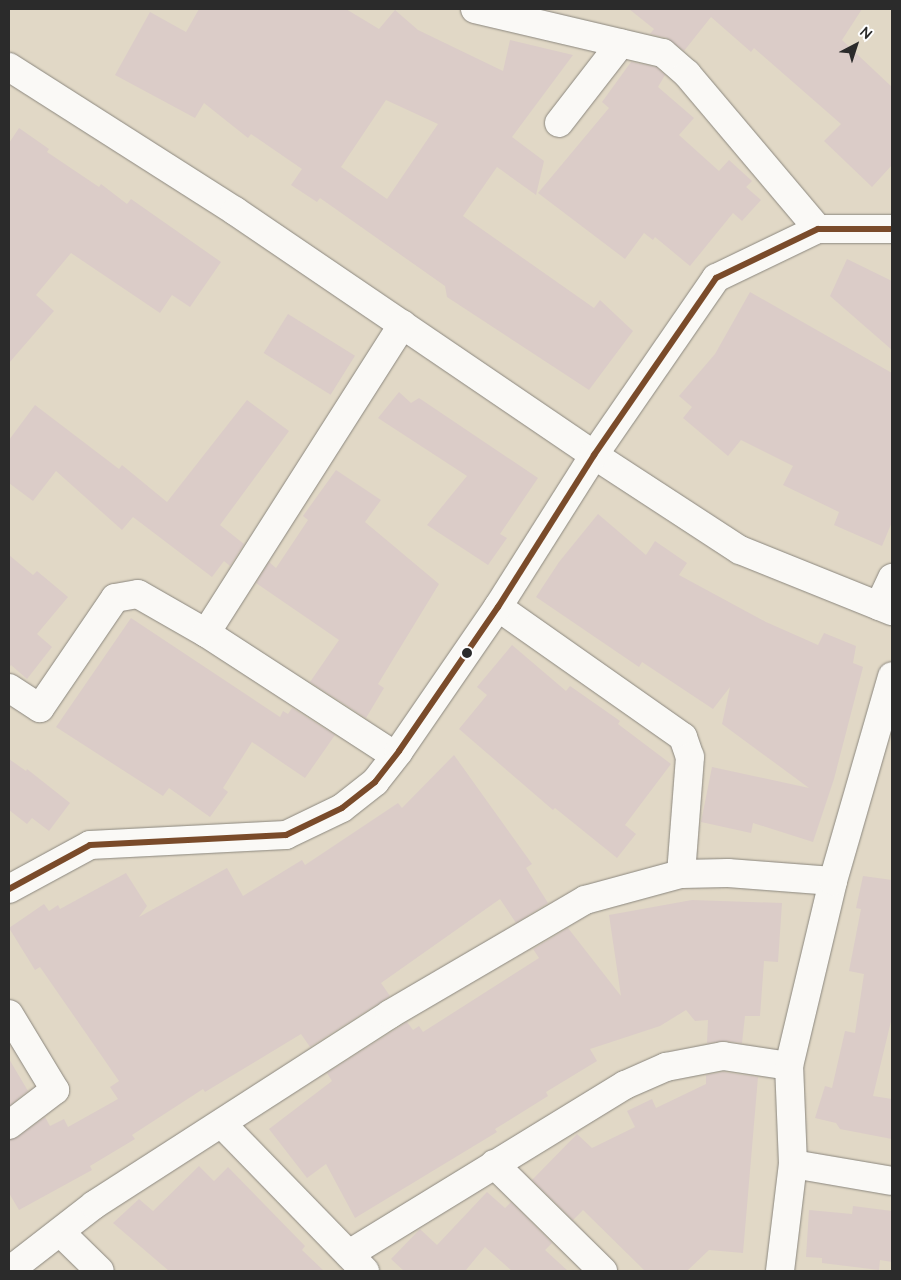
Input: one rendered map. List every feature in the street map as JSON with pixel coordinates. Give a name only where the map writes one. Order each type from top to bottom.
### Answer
[{"type":"street","points":[[475,9],[510,13],[663,54],[687,74],[818,228]]},
{"type":"street","points":[[559,123],[621,43]]},
{"type":"street","points":[[9,67],[235,211],[594,455],[740,550],[886,609],[892,578]]},
{"type":"street","points":[[9,889],[90,846],[286,835],[342,808],[375,782],[498,607],[594,455],[716,278],[818,228],[892,228]]},
{"type":"street","points":[[206,633],[403,324]]},
{"type":"street","points":[[9,688],[40,708],[115,598],[138,594],[206,633],[394,755]]},
{"type":"street","points":[[498,607],[683,737],[690,757],[680,874]]},
{"type":"street","points":[[780,1271],[793,1164],[789,1066],[833,881],[892,676]]},
{"type":"street","points":[[9,1271],[30,1253],[61,1233],[94,1205],[390,1014],[584,900],[680,874],[728,872],[833,881]]},
{"type":"street","points":[[9,1014],[55,1090],[9,1125]]},
{"type":"street","points":[[222,1124],[357,1263],[494,1164],[624,1085],[666,1067],[723,1056],[789,1066]]},
{"type":"street","points":[[494,1164],[603,1271]]},
{"type":"street","points":[[793,1164],[892,1180]]},
{"type":"street","points":[[61,1233],[100,1271]]},
{"type":"building","points":[[199,9],[346,9],[379,29],[395,10],[418,30],[503,71],[510,40],[573,55],[512,137],[544,161],[536,195],[497,167],[463,216],[594,308],[600,300],[633,331],[589,390],[447,297],[445,286],[320,198],[317,202],[291,185],[302,169],[251,134],[248,138],[204,103],[195,118],[115,75],[150,12],[186,32]],"holes":[[[386,100],[438,124],[387,199],[341,167]]]},
{"type":"building","points":[[629,9],[862,9],[842,40],[892,87],[892,165],[872,187],[824,141],[841,124],[754,48],[751,52],[711,17],[684,51],[667,38],[650,34],[654,29]]},
{"type":"building","points":[[631,62],[656,67],[665,75],[658,87],[694,118],[679,135],[719,171],[729,160],[752,181],[746,187],[761,200],[742,221],[733,213],[690,266],[655,237],[653,240],[644,233],[625,259],[538,193],[609,108],[602,102]]},
{"type":"building","points":[[19,128],[49,149],[47,152],[99,187],[101,184],[127,204],[131,199],[221,262],[190,307],[172,295],[160,313],[71,253],[36,295],[54,311],[9,363],[9,143]]},
{"type":"building","points":[[847,259],[892,281],[892,350],[830,296]]},
{"type":"building","points":[[750,292],[892,373],[892,522],[882,546],[834,525],[839,512],[783,485],[793,466],[741,440],[728,456],[683,418],[692,407],[679,396],[715,354]]},
{"type":"building","points":[[288,314],[355,356],[331,395],[264,353]]},
{"type":"building","points":[[399,392],[411,403],[419,398],[538,478],[500,534],[507,538],[488,565],[427,525],[467,476],[378,418]]},
{"type":"building","points":[[247,400],[289,431],[220,525],[244,544],[230,566],[224,561],[212,577],[133,517],[122,530],[56,471],[33,501],[9,483],[9,440],[35,405],[119,469],[122,465],[167,502]]},
{"type":"building","points":[[336,470],[381,500],[365,522],[439,584],[378,684],[384,688],[366,718],[310,682],[339,640],[256,583],[269,562],[276,568],[308,520],[303,516]]},
{"type":"building","points":[[598,514],[646,555],[655,541],[687,563],[679,575],[766,622],[818,645],[824,633],[856,646],[853,663],[863,667],[834,779],[813,842],[753,823],[751,833],[701,822],[712,767],[809,788],[722,724],[730,687],[713,709],[642,662],[639,667],[536,597],[559,562]]},
{"type":"building","points":[[9,555],[33,575],[37,571],[68,597],[37,634],[52,647],[27,679],[11,665],[9,668]]},
{"type":"building","points":[[131,618],[280,717],[283,711],[288,714],[292,708],[335,735],[305,778],[252,742],[223,788],[228,792],[210,817],[169,788],[163,796],[56,727]]},
{"type":"building","points":[[512,645],[566,691],[570,686],[620,721],[618,724],[671,764],[625,825],[636,834],[617,858],[555,808],[553,810],[459,729],[487,695],[477,687]]},
{"type":"building","points":[[454,755],[532,864],[526,868],[548,903],[516,923],[500,899],[381,983],[390,996],[310,1047],[301,1034],[205,1092],[203,1089],[132,1135],[135,1139],[90,1166],[92,1170],[19,1210],[9,1193],[9,1140],[18,1137],[45,1117],[50,1126],[64,1119],[68,1127],[118,1099],[110,1087],[119,1081],[40,967],[35,970],[9,928],[44,904],[49,911],[58,905],[60,909],[126,873],[147,906],[139,917],[227,868],[243,896],[302,860],[305,865],[398,803],[402,808]]},
{"type":"building","points":[[9,759],[26,771],[27,769],[70,803],[49,831],[32,818],[27,824],[9,810]]},
{"type":"building","points":[[863,876],[892,880],[892,1017],[873,1096],[892,1099],[892,1139],[840,1129],[836,1123],[815,1118],[825,1086],[832,1088],[845,1031],[855,1033],[864,974],[849,971],[861,909],[856,908]]},
{"type":"building","points":[[692,900],[782,903],[778,962],[764,961],[760,1016],[745,1016],[742,1043],[725,1041],[707,1043],[708,1020],[695,1021],[686,1010],[660,1026],[590,1049],[597,1061],[546,1092],[548,1096],[495,1129],[497,1132],[355,1218],[326,1164],[307,1178],[269,1129],[332,1081],[327,1073],[407,1022],[413,1030],[419,1026],[423,1032],[539,958],[533,949],[568,928],[621,996],[609,915]]},
{"type":"building","points":[[9,1059],[28,1091],[9,1106]]},
{"type":"building","points":[[723,1072],[758,1077],[743,1253],[709,1250],[687,1271],[645,1271],[583,1210],[573,1220],[532,1180],[577,1134],[592,1148],[635,1127],[627,1111],[652,1099],[656,1108],[706,1084],[706,1075]]},
{"type":"building","points":[[199,1166],[214,1181],[228,1167],[305,1246],[302,1250],[324,1271],[169,1271],[113,1223],[139,1199],[153,1211]]},
{"type":"building","points":[[487,1192],[505,1208],[511,1202],[552,1243],[545,1250],[568,1271],[512,1271],[485,1247],[466,1270],[468,1271],[404,1271],[391,1259],[420,1229],[437,1245]]},
{"type":"building","points":[[853,1206],[892,1211],[892,1262],[880,1260],[879,1270],[822,1263],[822,1258],[806,1257],[809,1210],[852,1214]]},
{"type":"transit line","points":[[9,889],[90,845],[286,835],[342,808],[375,782],[399,751],[498,607],[594,455],[716,278],[818,229],[892,229]]}]
